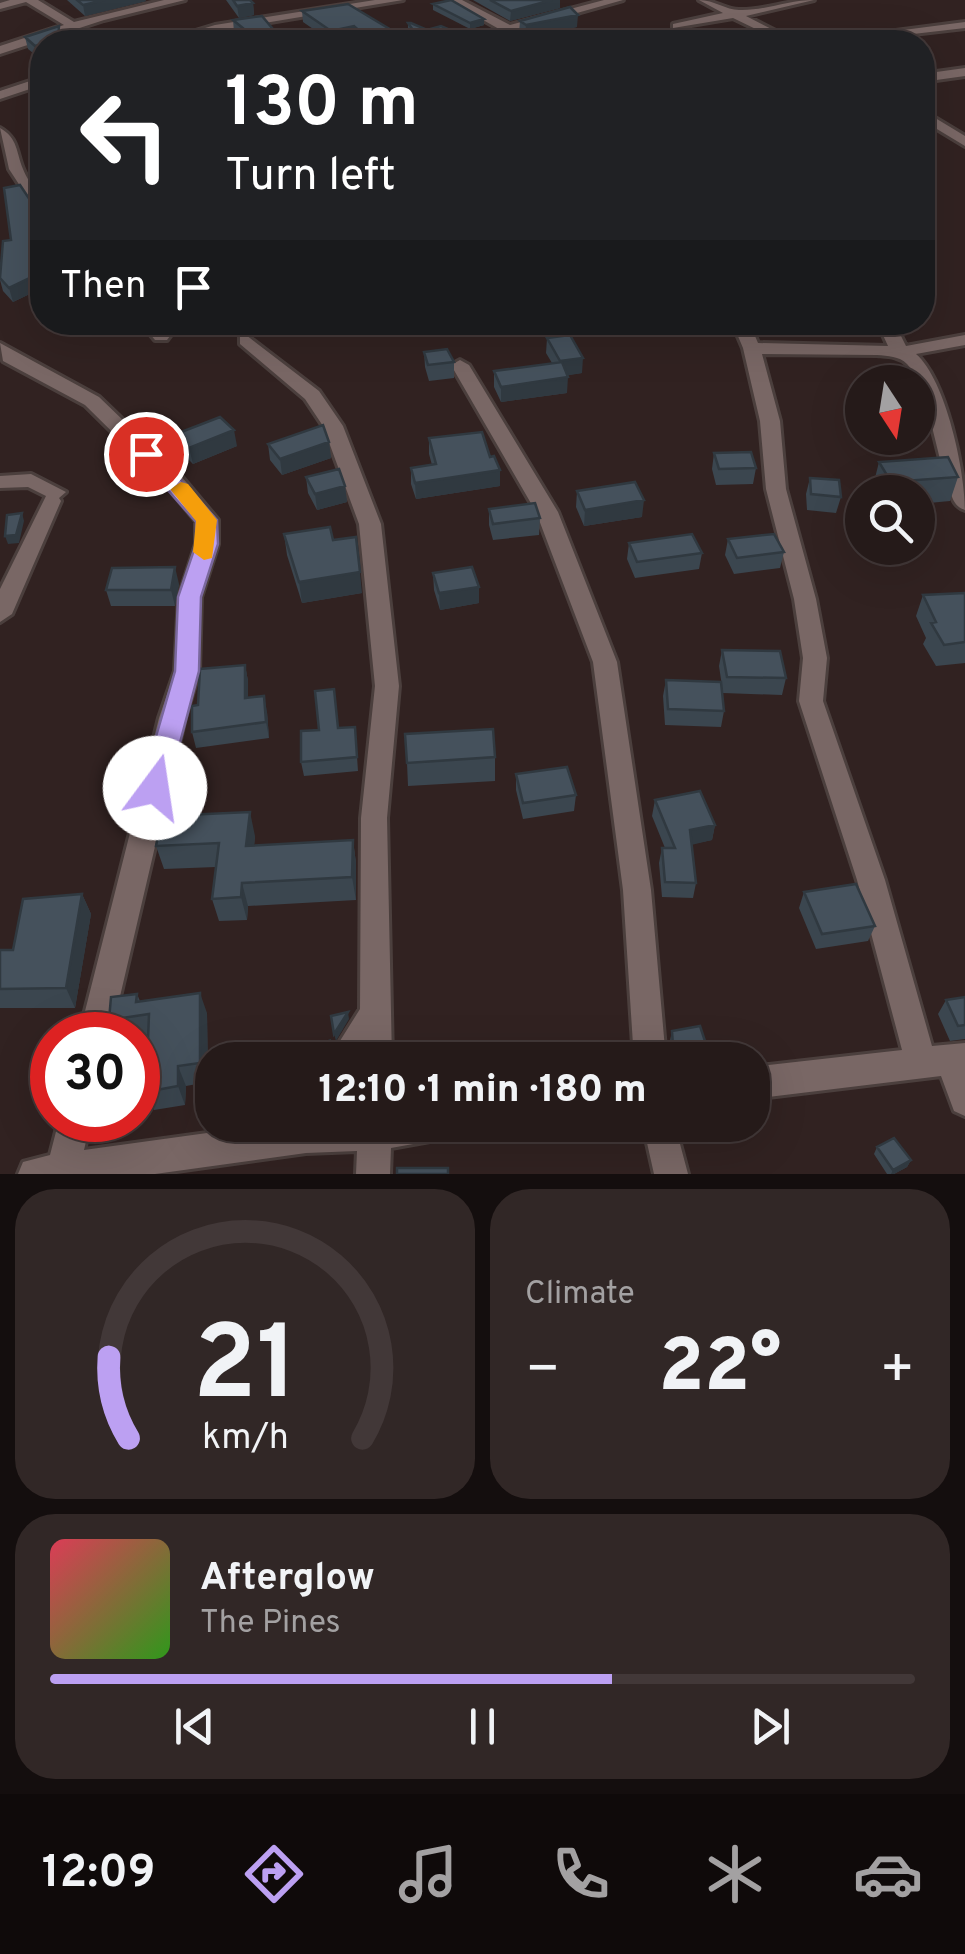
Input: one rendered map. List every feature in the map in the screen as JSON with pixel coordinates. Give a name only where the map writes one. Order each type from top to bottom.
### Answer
[{"type":"street","points":[[0,6],[26,0],[73,26]]},
{"type":"street","points":[[61,30],[179,0]]},
{"type":"street","points":[[208,30],[264,24],[347,3],[397,0]]},
{"type":"street","points":[[454,0],[510,30],[617,0]]},
{"type":"street","points":[[563,0],[582,9]]},
{"type":"street","points":[[705,0],[766,30]]},
{"type":"street","points":[[677,26],[808,0]]},
{"type":"street","points":[[347,3],[366,16]]},
{"type":"street","points":[[264,24],[272,30]]},
{"type":"street","points":[[921,30],[965,25]]},
{"type":"street","points":[[0,50],[30,40]]},
{"type":"street","points":[[935,76],[965,72]]},
{"type":"street","points":[[0,95],[30,85]]},
{"type":"street","points":[[935,122],[965,142]]},
{"type":"street","points":[[0,132],[12,147],[16,169],[30,191]]},
{"type":"street","points":[[746,335],[770,421],[776,488],[815,658],[811,701],[871,880],[965,1100]]},
{"type":"street","points":[[891,335],[900,352],[914,361],[931,387],[946,455],[965,502]]},
{"type":"street","points":[[246,340],[312,395],[333,426],[370,524],[387,686],[374,818],[376,1042]]},
{"type":"street","points":[[752,348],[900,352],[965,340]]},
{"type":"street","points":[[0,348],[92,400],[174,480],[207,520],[207,544],[190,597],[187,671],[101,1012]]},
{"type":"street","points":[[463,365],[547,512],[605,662],[637,890],[649,1042]]},
{"type":"street","points":[[0,482],[31,480],[54,497],[0,614]]},
{"type":"street","points":[[359,1042],[376,1007]]},
{"type":"street","points":[[770,1081],[946,1060]]},
{"type":"street","points":[[53,1173],[66,1142]]},
{"type":"street","points":[[53,1173],[240,1142]]},
{"type":"street","points":[[373,1174],[374,1142]]},
{"type":"street","points":[[664,1142],[671,1174]]},
{"type":"building","points":[[77,0],[105,0],[83,5]]},
{"type":"building","points":[[233,0],[250,0],[253,3],[237,6]]},
{"type":"building","points":[[451,0],[484,19],[470,23],[433,4]]},
{"type":"building","points":[[490,0],[552,0],[511,11]]},
{"type":"building","points":[[348,4],[391,30],[358,30],[354,26],[330,30],[302,11]]},
{"type":"building","points":[[570,7],[578,15],[526,25],[520,21]]},
{"type":"building","points":[[262,16],[274,30],[245,30],[233,20]]},
{"type":"building","points":[[20,185],[30,200],[30,278],[9,288],[0,278],[3,241],[11,240],[4,188]]},
{"type":"building","points":[[570,335],[583,358],[560,361],[547,338]]},
{"type":"building","points":[[447,349],[454,362],[428,365],[424,352]]},
{"type":"building","points":[[562,362],[568,377],[501,387],[494,371]]},
{"type":"building","points":[[220,417],[234,430],[189,448],[176,434]]},
{"type":"building","points":[[323,425],[329,442],[280,459],[268,444]]},
{"type":"building","points":[[482,432],[490,457],[494,456],[500,470],[415,483],[411,468],[436,464],[429,438]]},
{"type":"building","points":[[751,452],[756,468],[719,469],[714,453]]},
{"type":"building","points":[[948,457],[958,477],[887,475],[879,462]]},
{"type":"building","points":[[339,469],[345,486],[315,494],[306,477]]},
{"type":"building","points":[[810,478],[839,480],[841,497],[811,494]]},
{"type":"building","points":[[635,482],[644,500],[585,510],[577,491]]},
{"type":"building","points":[[535,503],[540,518],[493,524],[489,509]]},
{"type":"building","points":[[22,513],[16,535],[5,536],[7,515]]},
{"type":"building","points":[[330,527],[333,540],[356,537],[360,572],[299,582],[284,534]]},
{"type":"building","points":[[692,534],[702,553],[637,562],[629,543]]},
{"type":"building","points":[[774,534],[784,552],[737,558],[728,539]]},
{"type":"building","points":[[175,567],[171,590],[106,590],[112,568]]},
{"type":"building","points":[[472,567],[479,587],[439,593],[433,573]]},
{"type":"building","points":[[965,593],[965,642],[944,645],[931,623],[936,622],[923,595]]},
{"type":"building","points":[[722,650],[780,651],[786,678],[727,677]]},
{"type":"building","points":[[245,665],[245,698],[264,696],[266,722],[192,732],[192,706],[198,705],[200,669]]},
{"type":"building","points":[[666,680],[721,682],[724,711],[668,709]]},
{"type":"building","points":[[334,689],[338,728],[355,727],[357,757],[301,762],[301,731],[319,730],[315,691]]},
{"type":"building","points":[[493,729],[495,757],[407,763],[405,734]]},
{"type":"building","points":[[567,767],[576,795],[523,803],[516,774]]},
{"type":"building","points":[[700,791],[715,825],[690,830],[696,883],[665,882],[662,848],[675,848],[655,800]]},
{"type":"building","points":[[250,812],[246,846],[353,840],[352,877],[242,883],[241,897],[212,899],[219,843],[156,846],[162,816]]},
{"type":"building","points":[[856,884],[875,926],[822,934],[804,892]]},
{"type":"building","points":[[82,894],[66,988],[0,989],[0,950],[13,950],[23,899]]},
{"type":"building","points":[[200,993],[200,1042],[195,1042],[195,1064],[178,1066],[178,1086],[160,1089],[160,1012],[110,1012],[111,997],[137,994],[136,1002]]},
{"type":"building","points":[[965,997],[965,1025],[958,1026],[946,1000]]},
{"type":"building","points":[[348,1012],[334,1034],[331,1016]]},
{"type":"building","points":[[700,1026],[705,1042],[673,1042],[672,1031]]},
{"type":"building","points":[[894,1138],[911,1160],[893,1170],[877,1147]]},
{"type":"building","points":[[397,1168],[448,1168],[448,1174],[397,1174]]},
{"type":"slow traffic","points":[[181,489],[207,520],[204,552]]},
{"type":"route","points":[[146,454],[207,520],[207,544],[190,597],[187,671],[155,788]]}]
